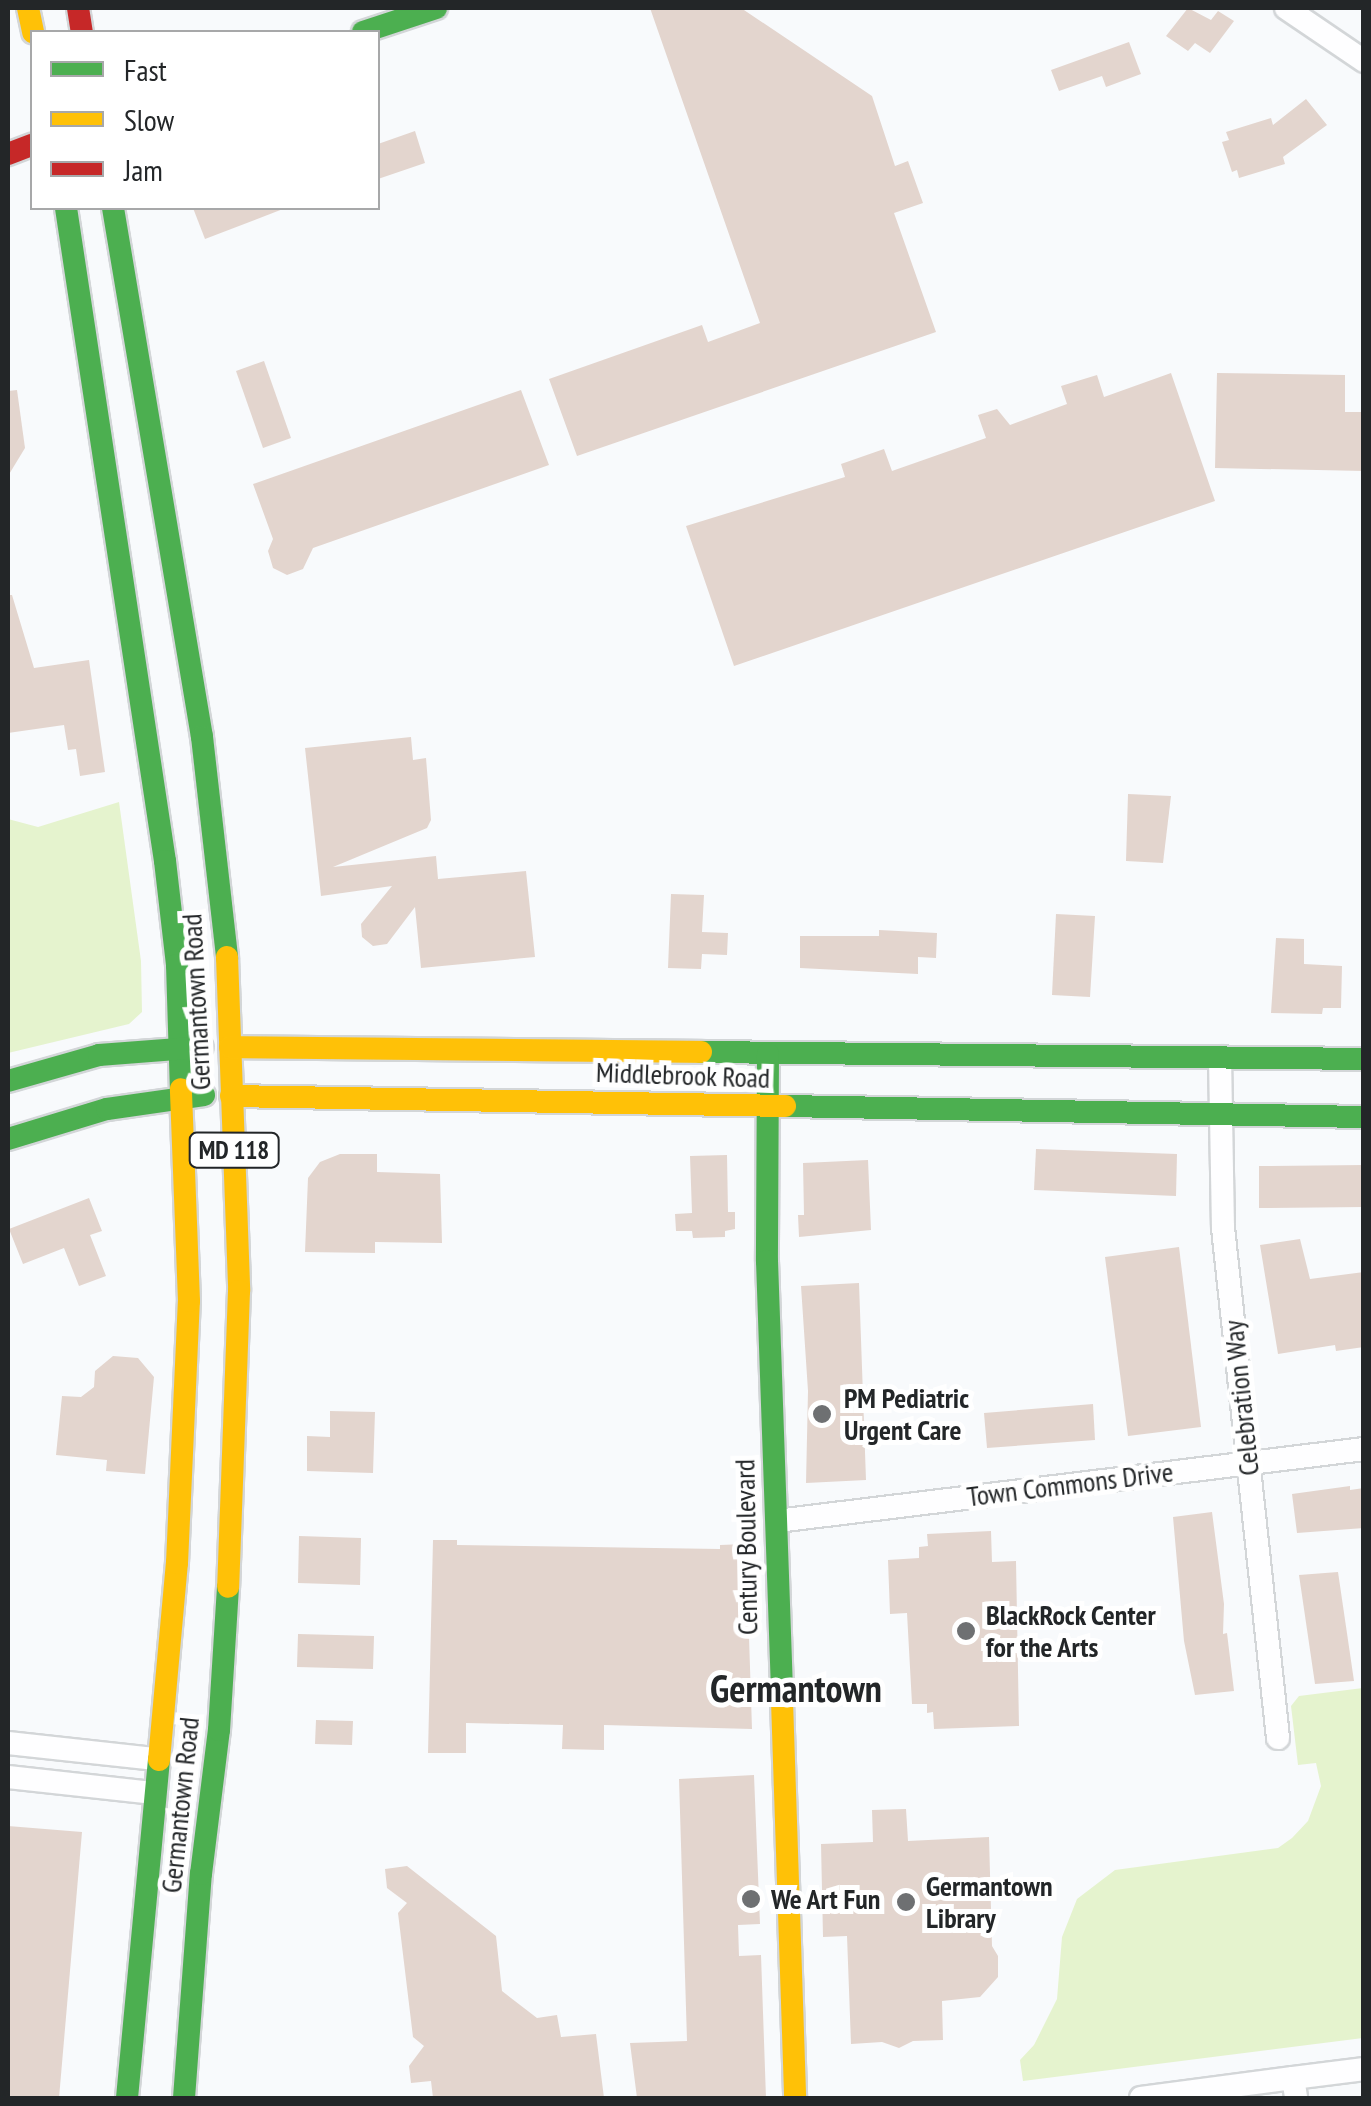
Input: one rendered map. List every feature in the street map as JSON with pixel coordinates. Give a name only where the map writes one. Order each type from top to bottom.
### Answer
[{"type":"main road","points":[[369,30],[436,8]]},
{"type":"main road","name":"Germantown Road","points":[[66,210],[166,861],[176,965],[189,1301],[177,1562],[152,1793],[127,2098]]},
{"type":"main road","name":"Germantown Road","points":[[113,210],[202,737],[226,947],[232,1096],[239,1291],[235,1465],[219,1730],[201,1874],[184,2098]]},
{"type":"main road","name":"Middlebrook Road","points":[[8,1081],[99,1056],[230,1046],[1364,1059]]},
{"type":"main road","name":"Century Boulevard","points":[[768,1054],[767,1261],[795,2098]]},
{"type":"main road","name":"Middlebrook Road","points":[[8,1139],[106,1109],[180,1094],[1364,1117]]},
{"type":"street","points":[[1286,8],[1364,60]]},
{"type":"street","name":"Celebration Way","points":[[1220,1057],[1223,1228],[1278,1738]]},
{"type":"street","name":"Town Commons Drive","points":[[776,1520],[1364,1449]]},
{"type":"street","points":[[8,1743],[156,1758]]},
{"type":"street","points":[[8,1777],[152,1793]]},
{"type":"street","points":[[1140,2098],[1294,2088],[1364,2069]]},
{"type":"green space","points":[[119,802],[141,961],[142,1012],[129,1024],[8,1053],[8,819],[38,827]]},
{"type":"green space","points":[[1363,1688],[1363,2038],[1023,2081],[1020,2060],[1034,2045],[1057,1999],[1062,1937],[1077,1899],[1115,1870],[1278,1848],[1292,1838],[1308,1821],[1321,1786],[1316,1763],[1298,1765],[1291,1706],[1299,1696]]},
{"type":"building","points":[[650,8],[741,8],[872,96],[895,166],[908,161],[923,203],[894,213],[936,332],[577,456],[549,379],[702,325],[708,342],[760,323]]},
{"type":"building","points":[[1188,8],[1211,20],[1218,11],[1234,21],[1210,53],[1195,43],[1188,51],[1166,36]]},
{"type":"building","points":[[1129,42],[1141,74],[1106,87],[1102,76],[1059,91],[1051,70]]},
{"type":"building","points":[[1306,99],[1327,125],[1283,157],[1285,164],[1239,178],[1237,170],[1232,172],[1222,142],[1229,140],[1226,132],[1271,118],[1273,125]]},
{"type":"building","points":[[415,131],[425,163],[380,178],[380,143]]},
{"type":"building","points":[[194,210],[280,210],[205,239]]},
{"type":"building","points":[[264,361],[291,438],[263,448],[236,371]]},
{"type":"building","points":[[1171,373],[1215,501],[734,666],[686,526],[845,477],[841,464],[884,449],[892,471],[986,438],[978,415],[997,409],[1010,425],[1067,404],[1061,386],[1097,375],[1104,397]]},
{"type":"building","points":[[1217,373],[1345,375],[1345,412],[1364,412],[1364,471],[1215,468]]},
{"type":"building","points":[[17,390],[25,448],[8,476],[8,391]]},
{"type":"building","points":[[521,390],[549,465],[313,548],[303,569],[287,575],[273,568],[268,551],[273,539],[253,484]]},
{"type":"building","points":[[8,595],[12,595],[34,668],[89,660],[105,772],[80,776],[76,749],[68,750],[64,725],[8,733]]},
{"type":"building","points":[[411,737],[413,760],[426,758],[431,820],[427,828],[333,867],[436,856],[438,879],[526,871],[535,957],[421,968],[415,907],[387,944],[373,946],[362,937],[361,924],[392,886],[321,896],[305,748]]},
{"type":"building","points":[[1128,794],[1171,796],[1163,863],[1126,861]]},
{"type":"building","points":[[671,894],[704,895],[702,932],[728,933],[727,955],[702,954],[701,969],[668,968]]},
{"type":"building","points":[[1056,914],[1095,916],[1090,997],[1052,995]]},
{"type":"building","points":[[879,930],[937,933],[936,958],[918,957],[918,974],[800,968],[800,936],[879,936]]},
{"type":"building","points":[[1276,938],[1304,939],[1304,964],[1342,966],[1341,1008],[1323,1008],[1322,1014],[1271,1013]]},
{"type":"building","points":[[1036,1149],[1177,1154],[1176,1196],[1034,1190]]},
{"type":"building","points":[[340,1154],[377,1154],[377,1172],[440,1174],[442,1243],[375,1242],[375,1253],[305,1252],[308,1178],[320,1162]]},
{"type":"building","points":[[727,1155],[728,1212],[735,1212],[735,1229],[725,1231],[725,1237],[693,1238],[692,1231],[676,1231],[675,1214],[692,1213],[690,1156]]},
{"type":"building","points":[[868,1160],[871,1230],[799,1237],[798,1215],[804,1215],[803,1163]]},
{"type":"building","points":[[1364,1165],[1364,1207],[1259,1208],[1259,1166]]},
{"type":"building","points":[[89,1198],[102,1231],[90,1235],[106,1276],[79,1286],[64,1248],[23,1264],[9,1229]]},
{"type":"building","points":[[1300,1239],[1310,1279],[1364,1272],[1364,1347],[1336,1351],[1335,1345],[1278,1354],[1260,1245]]},
{"type":"building","points":[[1179,1247],[1201,1427],[1128,1436],[1105,1257]]},
{"type":"building","points":[[859,1283],[866,1480],[806,1483],[808,1391],[801,1286]]},
{"type":"building","points":[[113,1356],[138,1358],[154,1377],[145,1474],[106,1471],[107,1460],[56,1455],[62,1396],[81,1397],[94,1387],[95,1371]]},
{"type":"building","points":[[1093,1404],[1095,1440],[987,1448],[984,1413]]},
{"type":"building","points":[[330,1411],[375,1412],[373,1473],[307,1471],[307,1436],[330,1437]]},
{"type":"building","points":[[1350,1486],[1350,1490],[1364,1488],[1364,1528],[1297,1533],[1292,1494]]},
{"type":"building","points":[[1212,1512],[1224,1604],[1223,1634],[1227,1633],[1234,1691],[1195,1695],[1184,1641],[1173,1517]]},
{"type":"building","name":"BlackRock Center for the Arts","points":[[991,1531],[992,1562],[1016,1561],[1019,1726],[934,1729],[933,1712],[927,1713],[927,1704],[912,1704],[907,1613],[890,1614],[888,1560],[919,1558],[919,1547],[928,1546],[927,1534]]},
{"type":"building","points":[[299,1536],[361,1538],[360,1585],[298,1583]]},
{"type":"building","points":[[433,1540],[457,1540],[457,1545],[720,1549],[720,1545],[746,1544],[752,1729],[604,1725],[604,1750],[562,1749],[563,1725],[466,1723],[466,1753],[428,1753]]},
{"type":"building","points":[[1338,1572],[1354,1681],[1315,1684],[1299,1575]]},
{"type":"building","points":[[298,1634],[374,1636],[373,1669],[297,1667]]},
{"type":"building","points":[[316,1720],[353,1721],[352,1745],[315,1744]]},
{"type":"building","points":[[754,1775],[760,1924],[738,1925],[739,1956],[761,1955],[766,2098],[637,2098],[630,2043],[687,2041],[679,1779]]},
{"type":"building","name":"Germantown Library","points":[[906,1809],[908,1841],[989,1837],[992,1946],[998,1956],[998,1977],[980,1997],[942,2001],[943,2040],[913,2041],[899,2048],[882,2042],[851,2044],[847,1936],[823,1937],[821,1844],[873,1842],[872,1810]]},
{"type":"building","points":[[8,1826],[82,1832],[59,2098],[8,2098]]},
{"type":"building","points":[[407,1866],[496,1936],[502,1991],[537,2018],[557,2015],[561,2037],[596,2034],[604,2098],[433,2098],[431,2081],[411,2083],[409,2066],[424,2046],[413,2037],[398,1913],[407,1903],[387,1888],[385,1869]]},
{"type":"traffic: fast","points":[[369,30],[436,8]]},
{"type":"traffic: fast","points":[[66,210],[165,861],[177,965],[181,1089]]},
{"type":"traffic: fast","points":[[113,210],[202,737],[227,957]]},
{"type":"traffic: fast","points":[[8,1081],[99,1055],[202,1047]]},
{"type":"traffic: fast","points":[[701,1052],[1364,1059]]},
{"type":"traffic: fast","points":[[768,1054],[767,1261],[782,1701]]},
{"type":"traffic: fast","points":[[8,1139],[107,1109],[204,1095]]},
{"type":"traffic: fast","points":[[785,1106],[1364,1117]]},
{"type":"traffic: fast","points":[[184,2098],[201,1874],[219,1730],[228,1587]]},
{"type":"traffic: fast","points":[[127,2098],[159,1760]]},
{"type":"traffic: slow","points":[[28,8],[33,30]]},
{"type":"traffic: slow","points":[[227,957],[239,1291],[228,1587]]},
{"type":"traffic: slow","points":[[230,1047],[701,1052]]},
{"type":"traffic: slow","points":[[159,1760],[177,1563],[189,1301],[181,1089]]},
{"type":"traffic: slow","points":[[231,1096],[785,1106]]},
{"type":"traffic: slow","points":[[782,1701],[795,2098]]},
{"type":"traffic: jam","points":[[78,8],[82,30]]},
{"type":"traffic: jam","points":[[8,154],[30,146]]},
{"type":"place","name":"PM Pediatric Urgent Care","points":[[822,1414]]},
{"type":"place","name":"BlackRock Center for the Arts","points":[[966,1631]]},
{"type":"place","name":"We Art Fun","points":[[751,1899]]},
{"type":"place","name":"Germantown Library","points":[[906,1902]]},
{"type":"district","name":"Germantown","points":[[796,1688]]}]
